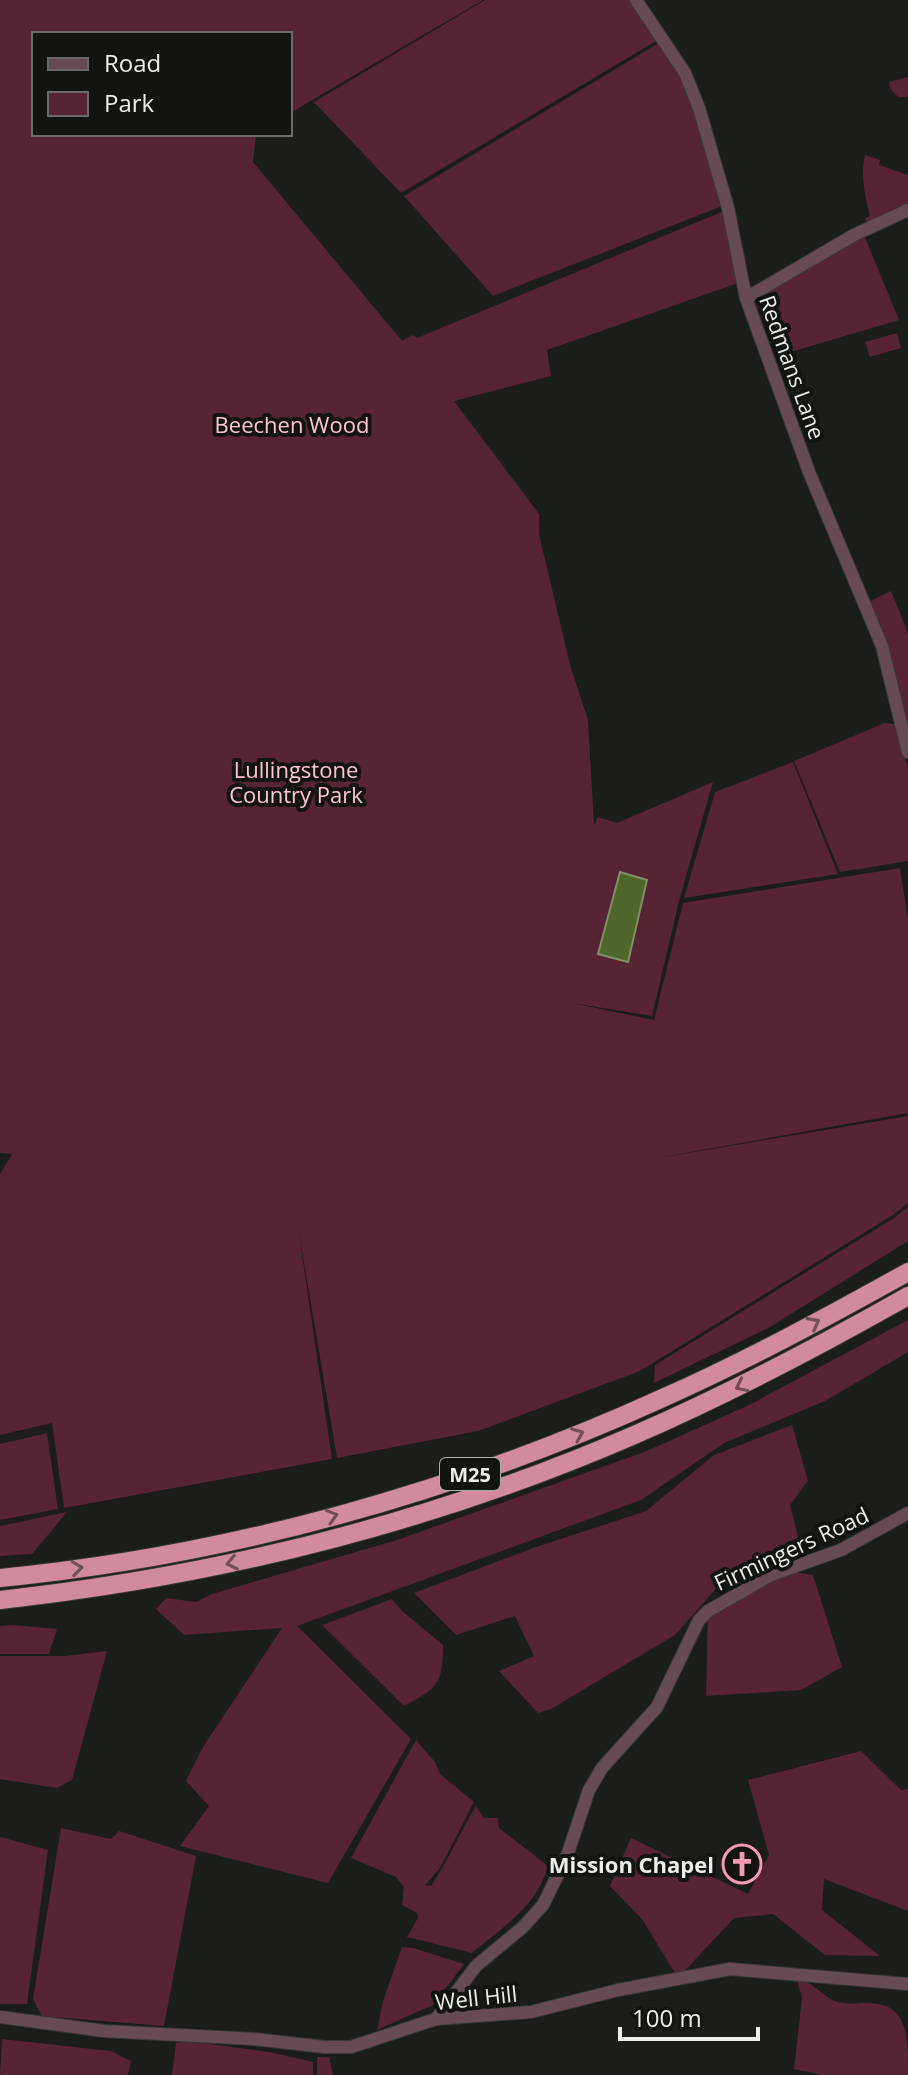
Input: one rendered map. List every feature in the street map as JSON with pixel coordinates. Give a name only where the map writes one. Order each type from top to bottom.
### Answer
[{"type":"highway","name":"M25","points":[[0,1578],[136,1559],[257,1535],[377,1503],[495,1465],[608,1422],[705,1379],[908,1272]]},
{"type":"highway","name":"M25","points":[[0,1600],[103,1587],[223,1565],[340,1537],[457,1502],[573,1460],[686,1412],[797,1358],[908,1296]]},
{"type":"street","name":"Redmans Lane","points":[[636,0],[685,73],[696,98],[728,208],[746,298],[809,472],[882,646],[908,752]]},
{"type":"street","points":[[746,298],[854,235],[908,210]]},
{"type":"street","name":"Firmingers Road","points":[[436,2019],[476,1966],[523,1927],[543,1905],[567,1856],[589,1790],[602,1768],[657,1707],[699,1620],[708,1611],[771,1575],[841,1550],[908,1513]]},
{"type":"street","name":"Well Hill","points":[[0,2017],[104,2031],[351,2047],[436,2019],[531,2012],[618,1990],[730,1969],[908,1984]]},
{"type":"green space","name":"Lullingstone Country Park","points":[[0,0],[483,0],[292,112],[292,32],[32,32],[32,136],[256,136],[253,162],[402,341],[413,335],[417,338],[724,211],[738,283],[547,350],[551,376],[454,401],[539,514],[539,534],[570,665],[588,720],[594,825],[598,817],[617,823],[713,782],[679,901],[652,1016],[572,1003],[654,1020],[683,903],[900,868],[908,921],[908,1113],[652,1159],[908,1116],[908,1203],[640,1371],[478,1431],[337,1458],[298,1227],[332,1459],[64,1508],[52,1423],[0,1435],[0,1174],[12,1154],[0,1153]]},
{"type":"green space","points":[[485,0],[629,0],[656,41],[401,193],[314,102]]},
{"type":"green space","points":[[659,43],[682,75],[722,206],[493,296],[404,196]]},
{"type":"green space","points":[[908,77],[908,97],[898,97],[889,82]]},
{"type":"green space","points":[[865,155],[880,160],[879,165],[908,175],[908,205],[867,222],[865,218],[870,216],[863,178]]},
{"type":"green space","points":[[864,235],[899,320],[777,356],[754,297]]},
{"type":"green space","points":[[897,333],[901,348],[870,357],[865,342]]},
{"type":"green space","points":[[891,591],[908,633],[908,736],[866,603]]},
{"type":"green space","points":[[885,723],[895,724],[908,768],[908,861],[840,872],[794,761]]},
{"type":"green space","points":[[793,762],[838,874],[684,898],[715,792]]},
{"type":"green space","points":[[908,1207],[908,1241],[770,1327],[654,1383],[655,1365]]},
{"type":"green space","points":[[908,1320],[908,1352],[825,1401],[724,1443],[641,1500],[297,1626],[411,1739],[328,1883],[180,1846],[209,1806],[186,1781],[203,1747],[282,1628],[184,1635],[156,1609],[166,1598],[196,1602],[212,1594],[397,1540],[647,1451],[749,1405]]},
{"type":"green space","points":[[792,1425],[808,1481],[790,1505],[801,1548],[728,1575],[675,1635],[551,1709],[538,1713],[499,1671],[534,1656],[515,1616],[456,1635],[414,1593],[536,1547],[646,1511],[714,1455]]},
{"type":"green space","points":[[47,1433],[58,1509],[0,1520],[0,1444]]},
{"type":"green space","points":[[67,1512],[32,1554],[0,1556],[0,1526]]},
{"type":"green space","points":[[785,1571],[813,1575],[842,1667],[801,1690],[706,1696],[708,1611]]},
{"type":"green space","points":[[392,1599],[443,1645],[442,1669],[436,1684],[404,1706],[322,1625]]},
{"type":"green space","points":[[0,1626],[57,1629],[49,1654],[0,1654]]},
{"type":"green space","points":[[107,1651],[72,1780],[57,1788],[0,1779],[0,1656],[65,1656]]},
{"type":"green space","points":[[416,1740],[435,1762],[440,1774],[474,1802],[440,1868],[425,1885],[431,1886],[476,1806],[484,1818],[498,1818],[499,1828],[548,1866],[536,1893],[527,1904],[472,1953],[407,1937],[418,1918],[417,1913],[402,1905],[404,1887],[396,1877],[351,1858]]},
{"type":"green space","points":[[861,1751],[901,1790],[908,1789],[908,1911],[824,1879],[822,1910],[880,1956],[825,1955],[773,1914],[734,1918],[678,1978],[642,1919],[610,1886],[631,1838],[748,1894],[769,1855],[748,1780]]},
{"type":"green space","points":[[61,1828],[111,1839],[119,1831],[196,1856],[164,2026],[42,2016],[33,1999]]},
{"type":"green space","points":[[0,1837],[48,1850],[27,2004],[0,2004]]},
{"type":"green space","points":[[402,1947],[464,1964],[433,2005],[377,2030],[383,2001]]},
{"type":"green space","points":[[797,1980],[808,1983],[839,2002],[881,2004],[891,2008],[898,2015],[906,2034],[908,2075],[822,2075],[794,2069],[802,1998]]},
{"type":"green space","points":[[2,2039],[111,2051],[131,2061],[128,2075],[0,2075]]},
{"type":"green space","points":[[188,2041],[269,2052],[313,2062],[313,2075],[172,2075],[176,2043]]},
{"type":"green space","points":[[317,2057],[329,2057],[333,2075],[317,2075]]},
{"type":"shaded area","points":[[620,872],[647,880],[628,962],[598,954]]},
{"type":"place","name":"Mission Chapel","points":[[742,1864]]},
{"type":"park label","name":"Beechen Wood","points":[[292,424]]}]
